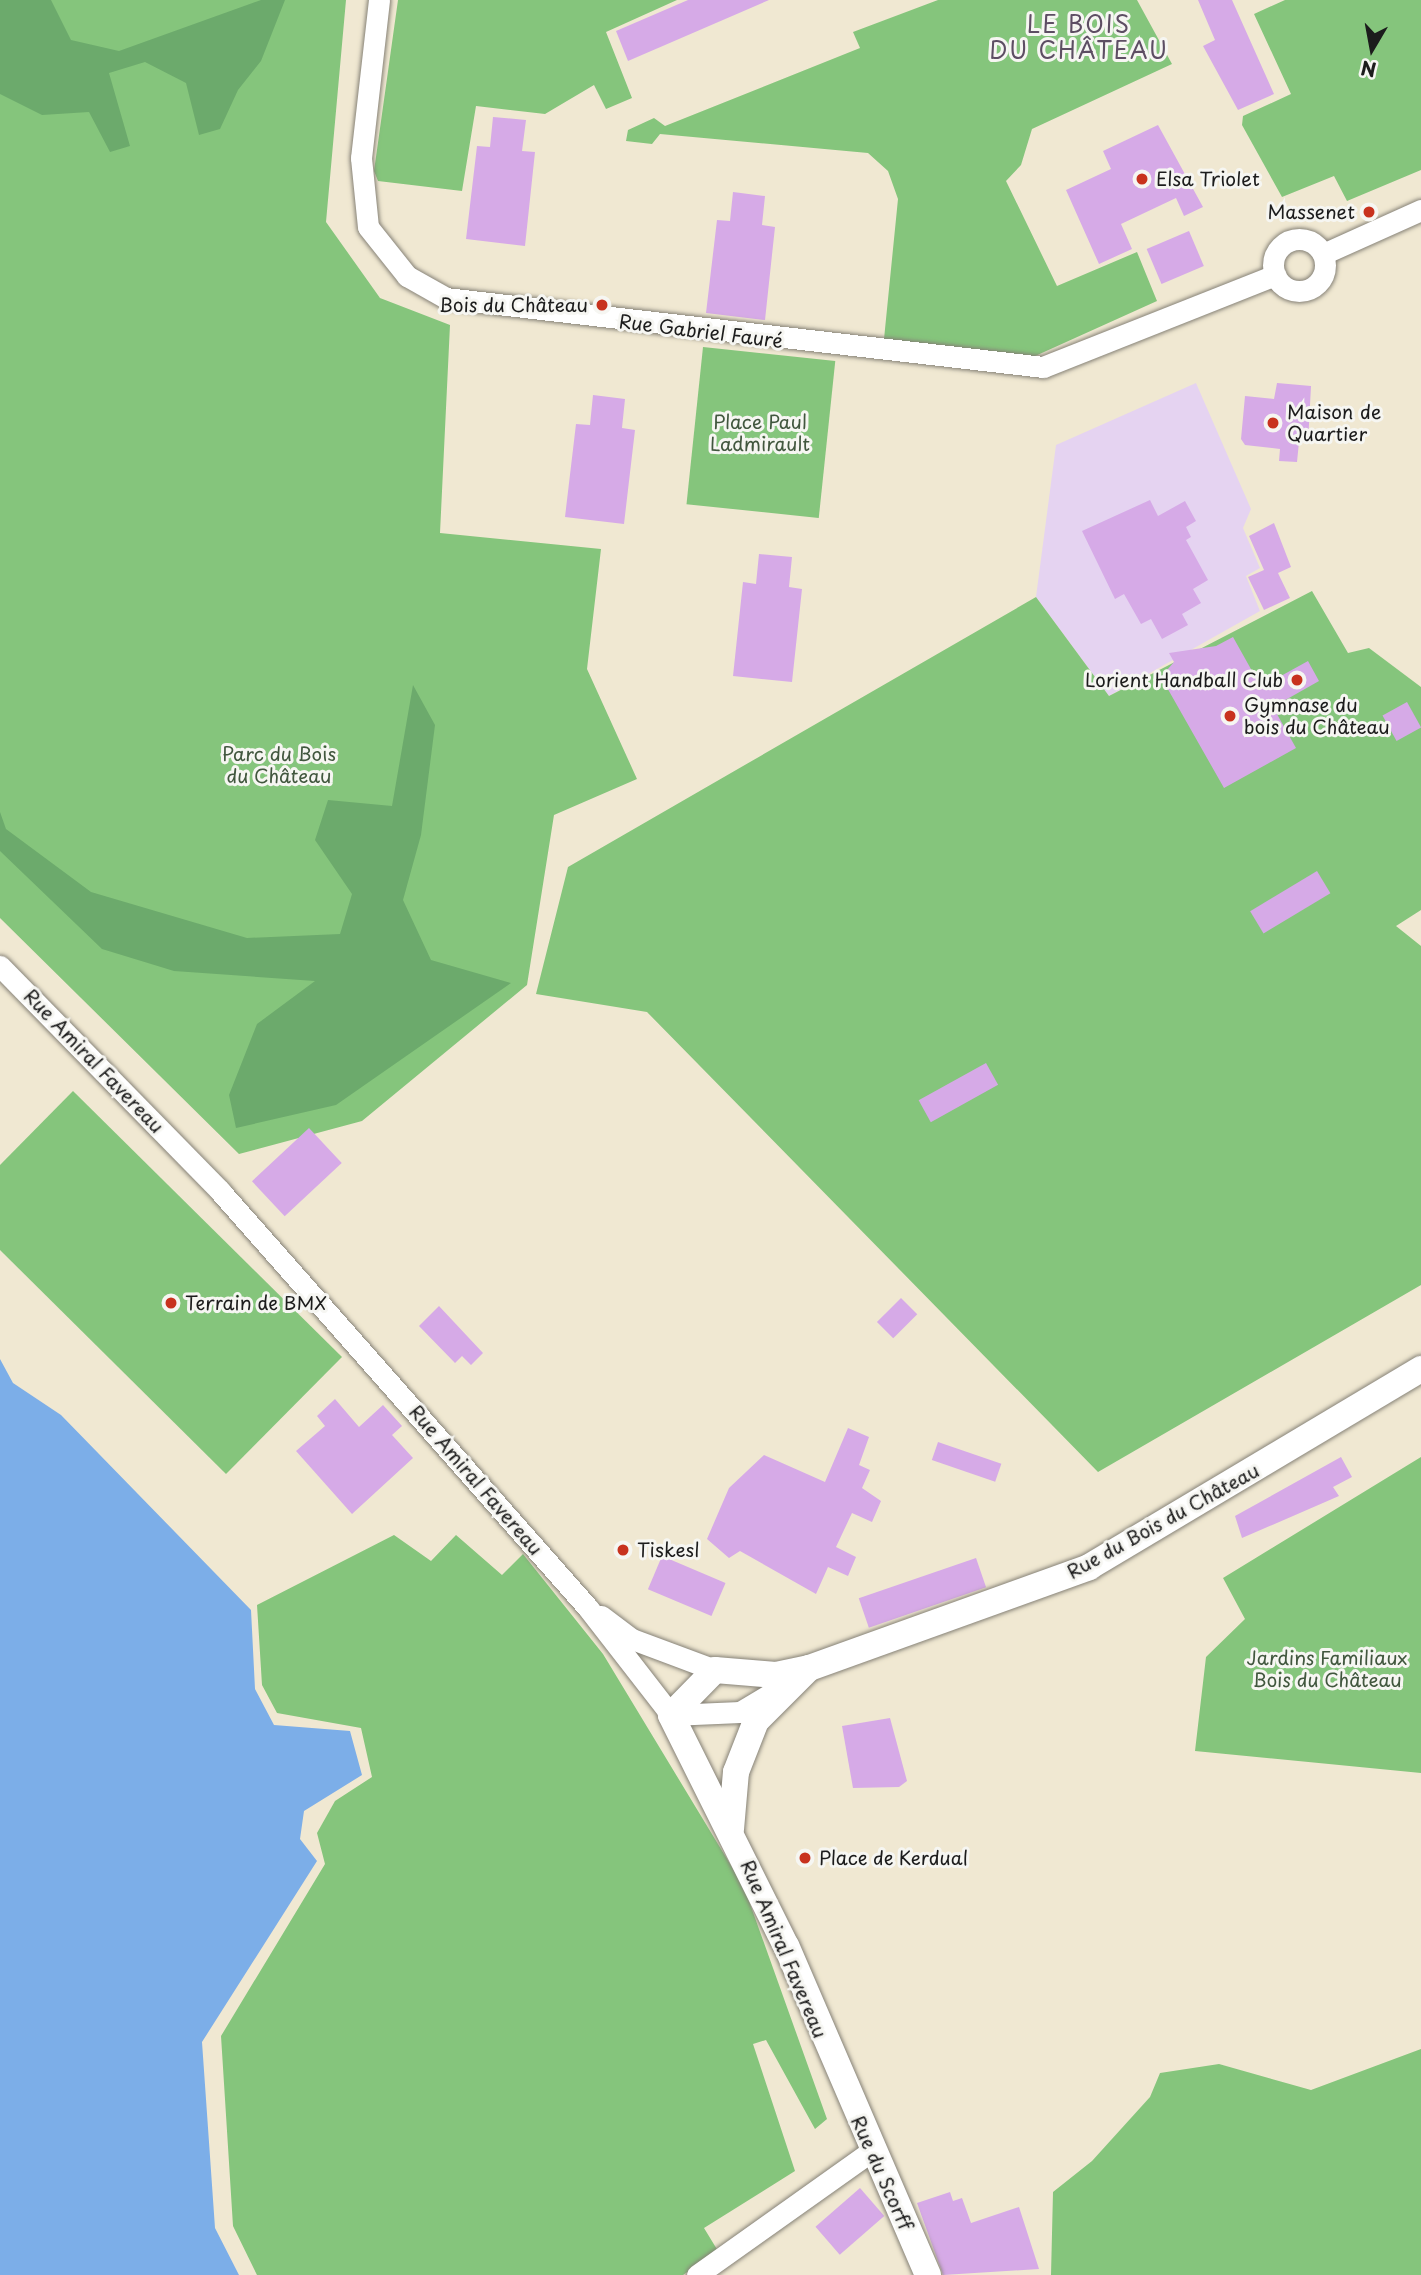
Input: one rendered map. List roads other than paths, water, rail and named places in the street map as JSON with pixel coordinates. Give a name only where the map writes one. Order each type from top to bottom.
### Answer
[{"type":"street","name":"Rue Gabriel Fauré","points":[[379,0],[361,158],[368,227],[407,276],[446,298],[1043,367],[1275,275]]},
{"type":"street","points":[[1323,254],[1421,210]]},
{"type":"street","points":[[1306,239],[1323,254],[1324,274],[1310,288],[1290,289],[1275,275],[1273,257],[1285,242],[1306,239]]},
{"type":"street","name":"Rue Amiral Favereau","points":[[0,966],[220,1191],[588,1608],[671,1714],[731,1829],[835,2072]]},
{"type":"street","name":"Rue du Bois du Château","points":[[588,1608],[632,1639],[715,1670],[776,1675],[809,1668],[1089,1567],[1421,1369]]},
{"type":"street","name":"Rue du Bois du Château","points":[[671,1714],[740,1712],[809,1668]]},
{"type":"street","name":"Rue du Bois du Château","points":[[731,1829],[736,1772],[756,1721],[809,1668]]},
{"type":"street","points":[[671,1714],[715,1670]]},
{"type":"street","name":"Rue du Scorff","points":[[835,2072],[928,2275]]},
{"type":"street","points":[[698,2275],[873,2150]]},
{"type":"water","points":[[0,1359],[13,1383],[61,1415],[251,1610],[255,1689],[274,1725],[350,1731],[362,1775],[304,1811],[300,1839],[317,1861],[202,2042],[215,2228],[239,2275],[0,2275]]},
{"type":"place","name":"Elsa Triolet","points":[[1142,179]]},
{"type":"place","name":"Massenet","points":[[1369,212]]},
{"type":"place","name":"Bois du Château","points":[[602,305]]},
{"type":"place","name":"Maison de Quartier","points":[[1273,423]]},
{"type":"place","name":"Lorient Handball Club","points":[[1297,680]]},
{"type":"place","name":"Gymnase du bois du Château","points":[[1230,716]]},
{"type":"place","name":"Terrain de BMX","points":[[171,1303]]},
{"type":"place","name":"Tiskesl","points":[[623,1550]]},
{"type":"place","name":"Place de Kerdual","points":[[805,1858]]},
{"type":"district","name":"LE BOIS DU CHÂTEAU","points":[[1079,37]]},
{"type":"park label","name":"Place Paul Ladmirault","points":[[760,433]]},
{"type":"park label","name":"Parc du Bois du Château","points":[[279,765]]},
{"type":"park label","name":"Jardins Familiaux Bois du Château","points":[[1327,1669]]}]
